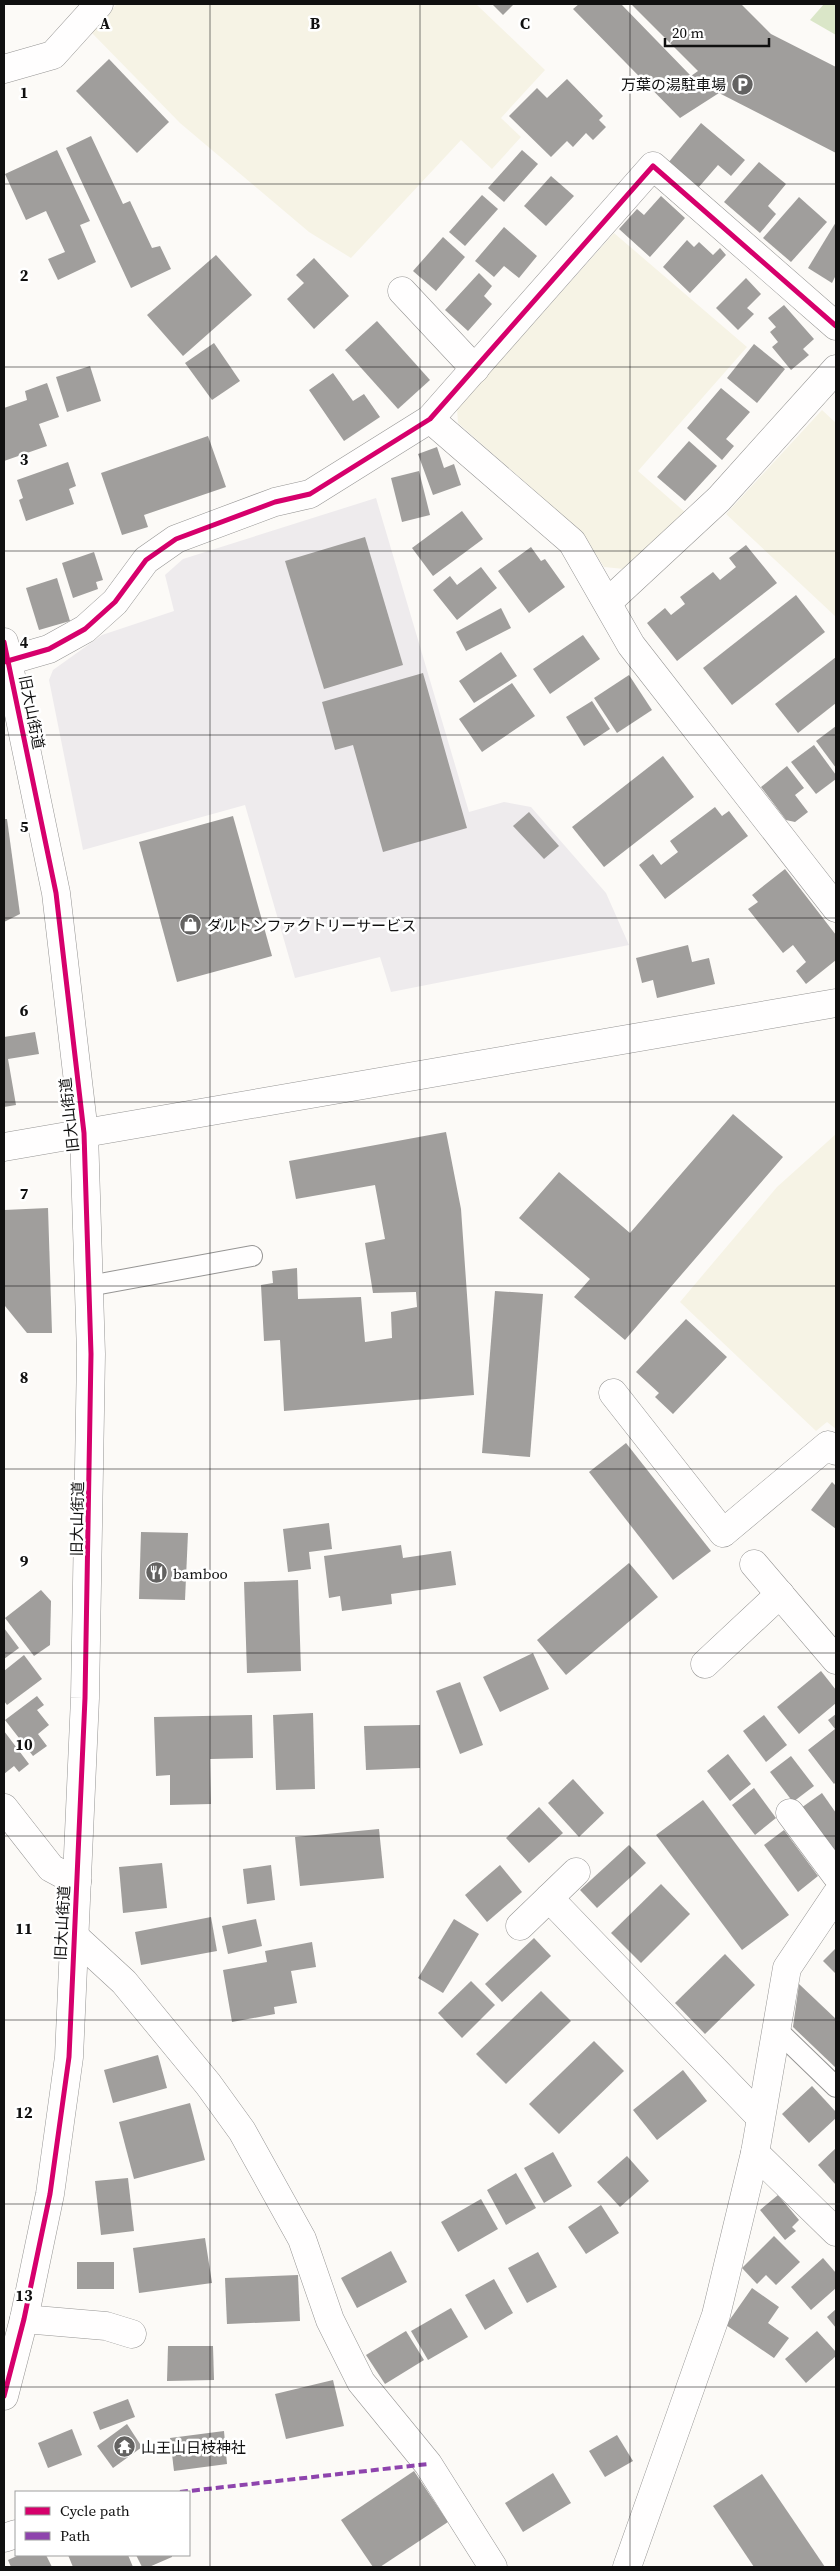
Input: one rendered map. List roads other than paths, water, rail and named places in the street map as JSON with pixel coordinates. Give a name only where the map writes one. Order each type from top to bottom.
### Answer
[{"type":"street","points":[[4,68],[53,55],[100,4]]},
{"type":"street","points":[[5,654],[50,649],[85,629],[115,602],[146,560],[176,540],[274,502],[310,494],[430,419],[653,166],[836,326]]},
{"type":"street","points":[[402,291],[475,369]]},
{"type":"street","points":[[608,602],[719,499],[836,369]]},
{"type":"street","points":[[430,419],[572,542],[631,645],[836,908]]},
{"type":"street","name":"旧大山街道","points":[[5,654],[56,893],[84,1133],[92,1354],[90,1506],[69,2057],[50,2194],[24,2319],[6,2378]]},
{"type":"street","points":[[4,1147],[836,1002]]},
{"type":"street","points":[[613,1393],[723,1533],[828,1445],[836,1451]]},
{"type":"street","points":[[754,1564],[836,1660]]},
{"type":"street","points":[[705,1664],[780,1594]]},
{"type":"street","points":[[4,1808],[51,1868],[77,1882]]},
{"type":"street","points":[[790,1813],[836,1875]]},
{"type":"street","points":[[520,1926],[576,1872]]},
{"type":"street","points":[[549,1898],[760,2117]]},
{"type":"street","points":[[627,2567],[716,2315],[755,2153],[787,1968],[833,1908]]},
{"type":"street","points":[[74,1936],[124,1982],[208,2084],[242,2131],[302,2239],[330,2320],[361,2382],[428,2464],[493,2567]]},
{"type":"street","points":[[755,2153],[836,2232]]},
{"type":"street","points":[[24,2319],[106,2326],[132,2334]]},
{"type":"lane","points":[[89,1286],[252,1256]]},
{"type":"lane","points":[[776,2029],[836,2087]]},
{"type":"place","name":"万葉の湯駐車場","points":[[742,84]]},
{"type":"place","name":"ダルトンファクトリーサービス","points":[[191,925]]},
{"type":"place","name":"bamboo","points":[[157,1573]]},
{"type":"place","name":"山王山日枝神社","points":[[125,2447]]}]
